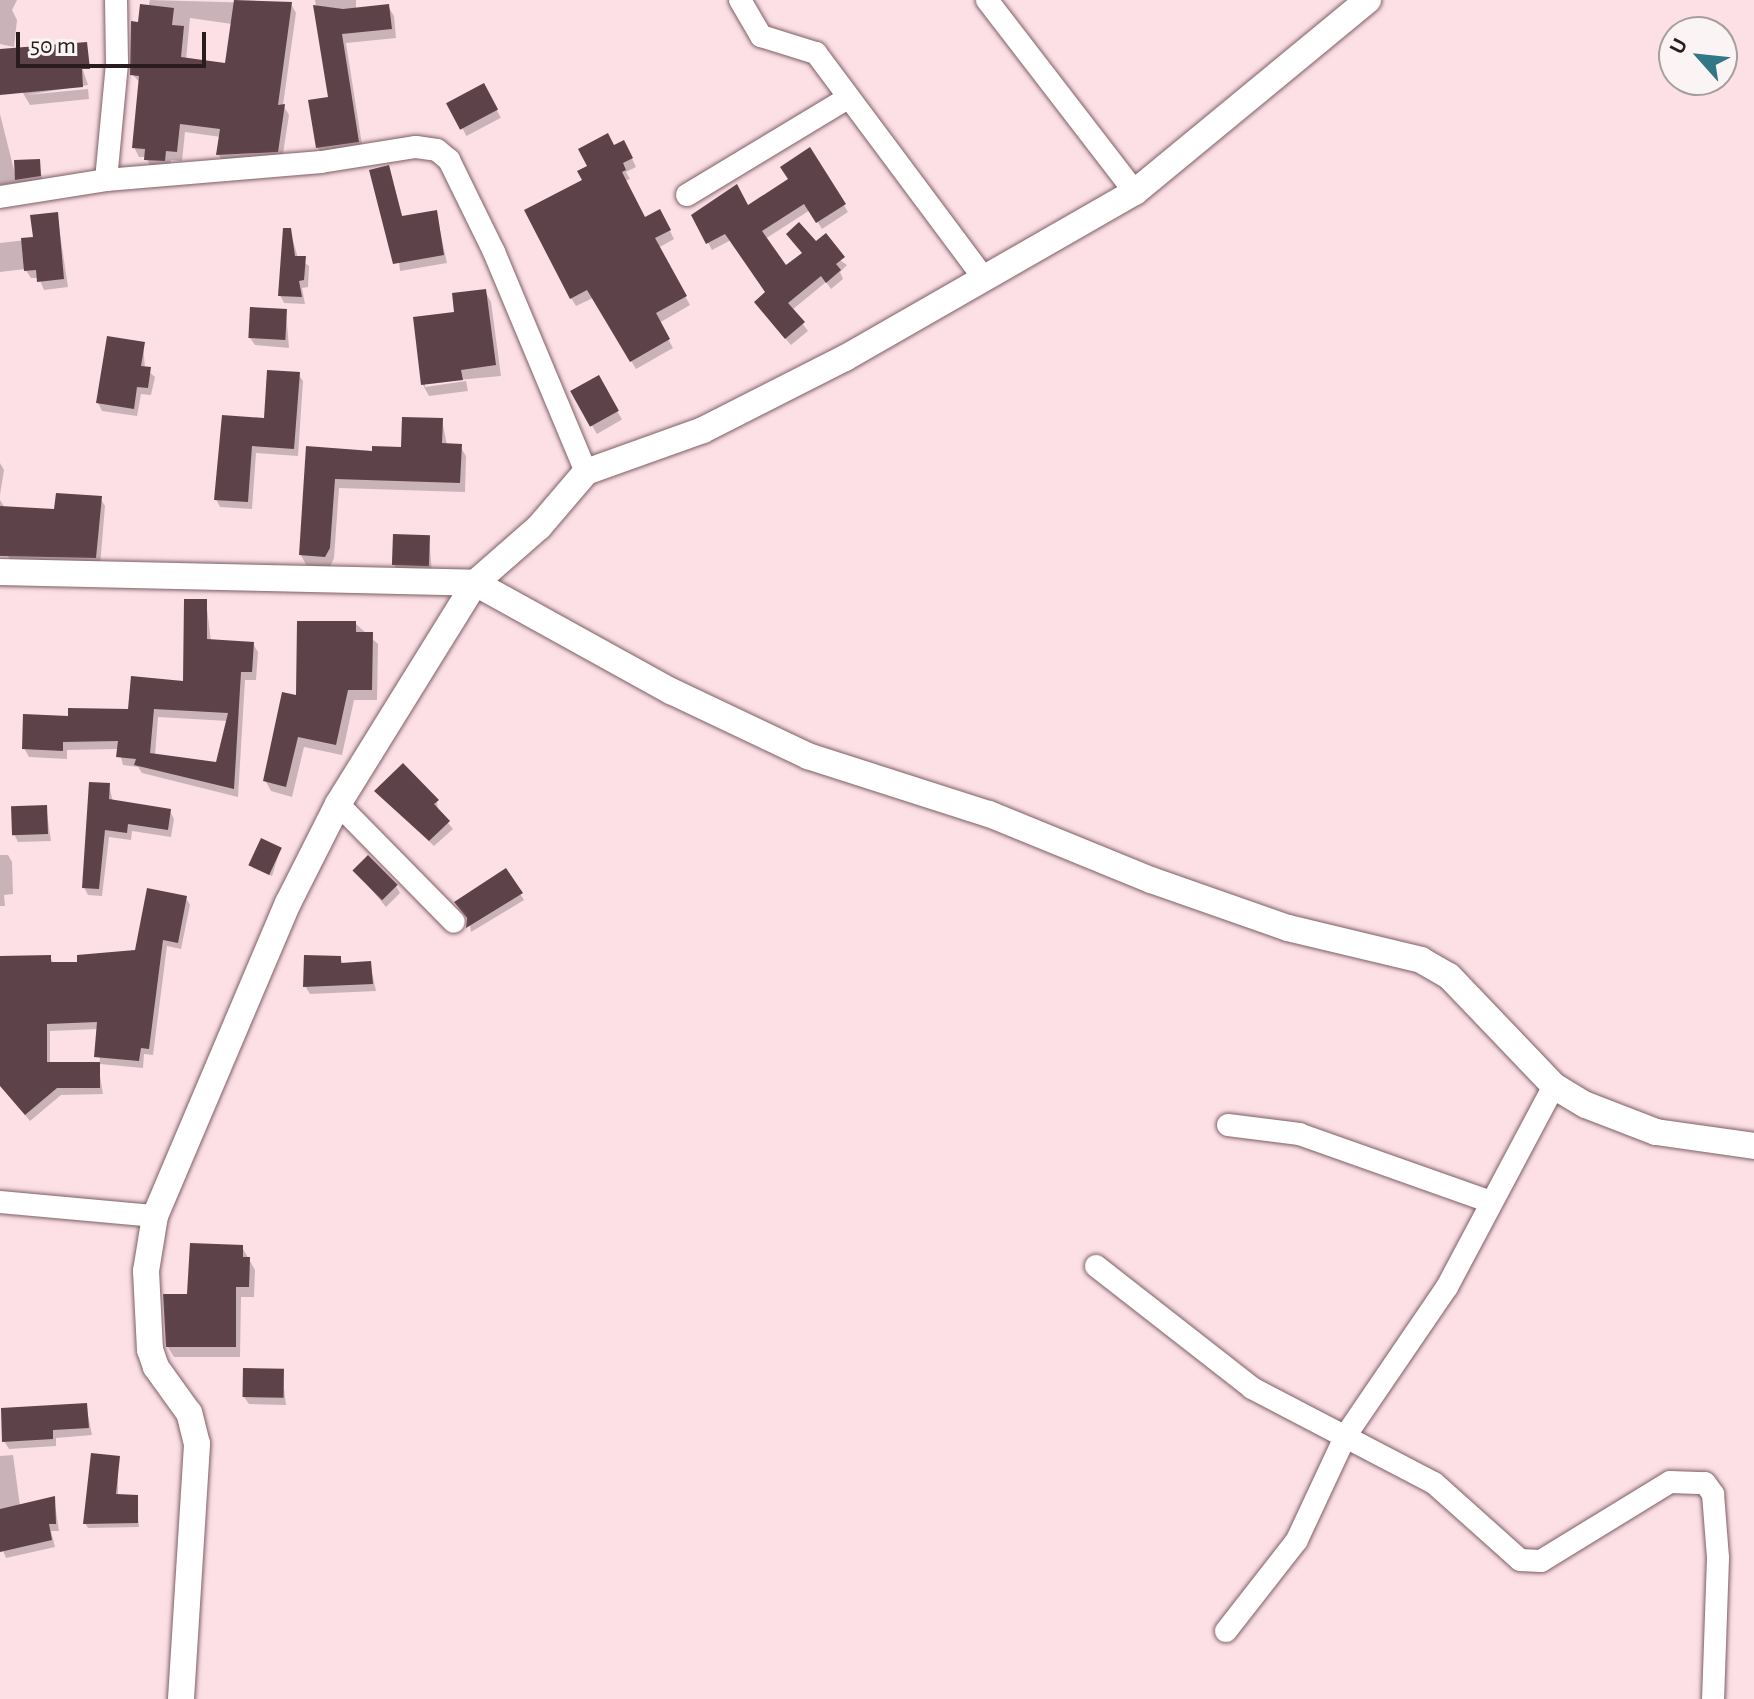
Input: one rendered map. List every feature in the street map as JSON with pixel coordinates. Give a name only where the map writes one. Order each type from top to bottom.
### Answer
[{"type":"street","points":[[106,180],[117,63],[116,0]]},
{"type":"street","points":[[740,0],[761,36],[811,49],[983,277]]},
{"type":"street","points":[[987,0],[1135,192]]},
{"type":"street","points":[[181,1699],[197,1444],[189,1413],[156,1367],[150,1350],[146,1271],[155,1216],[288,903],[338,804],[475,583],[539,527],[586,472],[703,430],[845,358],[1135,192],[1368,0]]},
{"type":"street","points":[[687,195],[848,98]]},
{"type":"street","points":[[0,197],[106,180],[321,162],[416,147],[437,150],[449,160],[494,252],[586,472]]},
{"type":"street","points":[[0,572],[475,583],[671,691],[808,756],[989,814],[1151,880],[1288,928],[1429,963],[1449,976],[1554,1086],[1610,1116],[1656,1132],[1754,1146]]},
{"type":"street","points":[[338,804],[454,922]]},
{"type":"street","points":[[1226,1631],[1297,1540],[1346,1435],[1447,1287],[1554,1086]]},
{"type":"street","points":[[1228,1125],[1299,1134],[1491,1202]]},
{"type":"street","points":[[0,1202],[155,1216]]},
{"type":"street","points":[[1096,1266],[1252,1388],[1434,1483],[1474,1516],[1509,1555],[1526,1562],[1541,1561],[1670,1482],[1705,1483],[1713,1494],[1718,1558],[1713,1699]]},
{"type":"building","points":[[234,0],[292,2],[278,105],[285,104],[278,152],[216,155],[220,129],[180,124],[177,152],[166,151],[165,161],[144,160],[145,149],[132,148],[139,76],[130,75],[131,21],[138,22],[140,4],[174,8],[172,25],[184,26],[181,57],[225,63]]},
{"type":"building","points":[[389,4],[392,29],[342,34],[359,142],[316,148],[308,100],[328,97],[313,5],[343,9]]},
{"type":"building","points":[[87,42],[90,69],[82,69],[83,87],[0,95],[0,49]]},
{"type":"building","points":[[484,83],[498,109],[460,130],[446,103]]},
{"type":"building","points":[[608,133],[614,145],[624,140],[633,158],[623,163],[626,170],[622,172],[645,217],[660,209],[671,230],[655,238],[687,296],[656,313],[670,339],[630,362],[587,290],[570,299],[524,210],[582,180],[577,171],[587,166],[578,149]]},
{"type":"building","points":[[810,147],[846,204],[816,223],[804,204],[762,231],[786,265],[802,253],[786,234],[799,222],[816,241],[826,233],[845,257],[836,264],[841,270],[826,283],[821,276],[788,303],[805,322],[785,339],[754,302],[765,292],[725,234],[706,244],[691,215],[737,184],[748,205],[788,179],[780,167]]},
{"type":"building","points":[[40,159],[41,176],[15,180],[14,160]]},
{"type":"building","points":[[389,165],[402,216],[437,210],[444,255],[393,264],[369,170]]},
{"type":"building","points":[[58,212],[64,279],[37,282],[36,270],[24,271],[21,238],[33,237],[30,215]]},
{"type":"building","points":[[283,228],[291,228],[295,256],[306,256],[304,280],[299,281],[302,297],[278,296]]},
{"type":"building","points":[[486,289],[496,365],[461,370],[463,380],[421,385],[413,317],[454,312],[452,293]]},
{"type":"building","points":[[250,307],[287,309],[285,340],[248,338]]},
{"type":"building","points":[[107,336],[145,342],[141,366],[151,367],[148,388],[137,387],[134,409],[96,403]]},
{"type":"building","points":[[267,370],[300,372],[294,449],[252,446],[248,502],[214,500],[222,415],[264,418]]},
{"type":"building","points":[[599,375],[619,411],[590,427],[570,391]]},
{"type":"building","points":[[402,417],[443,418],[442,443],[462,444],[460,483],[335,479],[330,548],[325,557],[299,555],[306,446],[372,451],[372,446],[401,447]]},
{"type":"building","points":[[56,493],[102,496],[96,558],[0,556],[0,506],[54,509]]},
{"type":"building","points":[[393,534],[430,535],[429,566],[392,565]]},
{"type":"building","points":[[184,599],[207,599],[207,639],[254,642],[252,672],[241,672],[234,789],[134,765],[136,759],[116,757],[118,741],[63,742],[63,751],[22,749],[23,714],[68,716],[68,708],[128,709],[131,676],[183,681]],"holes":[[[154,709],[228,713],[216,762],[150,753]]]},
{"type":"building","points":[[297,621],[356,621],[356,632],[373,632],[372,690],[348,690],[336,745],[298,737],[286,787],[263,781],[282,692],[296,695]]},
{"type":"building","points":[[403,763],[439,800],[434,804],[450,821],[429,841],[374,791]]},
{"type":"building","points":[[89,782],[110,783],[109,799],[171,809],[168,830],[128,824],[127,833],[105,830],[99,889],[82,888]]},
{"type":"building","points":[[47,805],[48,834],[12,835],[11,806]]},
{"type":"building","points":[[261,838],[282,848],[269,875],[248,865]]},
{"type":"building","points":[[368,855],[398,885],[382,900],[352,871]]},
{"type":"building","points":[[506,868],[523,893],[466,928],[467,918],[454,902]]},
{"type":"building","points":[[147,888],[187,896],[178,943],[163,940],[149,1049],[141,1048],[139,1061],[94,1057],[97,1022],[47,1024],[47,1062],[100,1062],[100,1088],[57,1088],[25,1115],[0,1086],[0,956],[51,955],[51,962],[77,962],[77,955],[135,950]]},
{"type":"building","points":[[304,955],[341,956],[341,963],[371,961],[373,984],[303,987]]},
{"type":"building","points":[[190,1243],[243,1245],[243,1257],[250,1257],[249,1287],[236,1287],[236,1347],[166,1347],[163,1294],[187,1294]]},
{"type":"building","points":[[243,1368],[284,1369],[283,1398],[242,1397]]},
{"type":"building","points":[[87,1403],[89,1428],[53,1430],[53,1439],[2,1442],[1,1408]]},
{"type":"building","points":[[91,1453],[120,1456],[116,1494],[138,1495],[138,1523],[83,1524]]},
{"type":"building","points":[[55,1496],[56,1524],[49,1524],[52,1540],[0,1552],[0,1509]]}]
